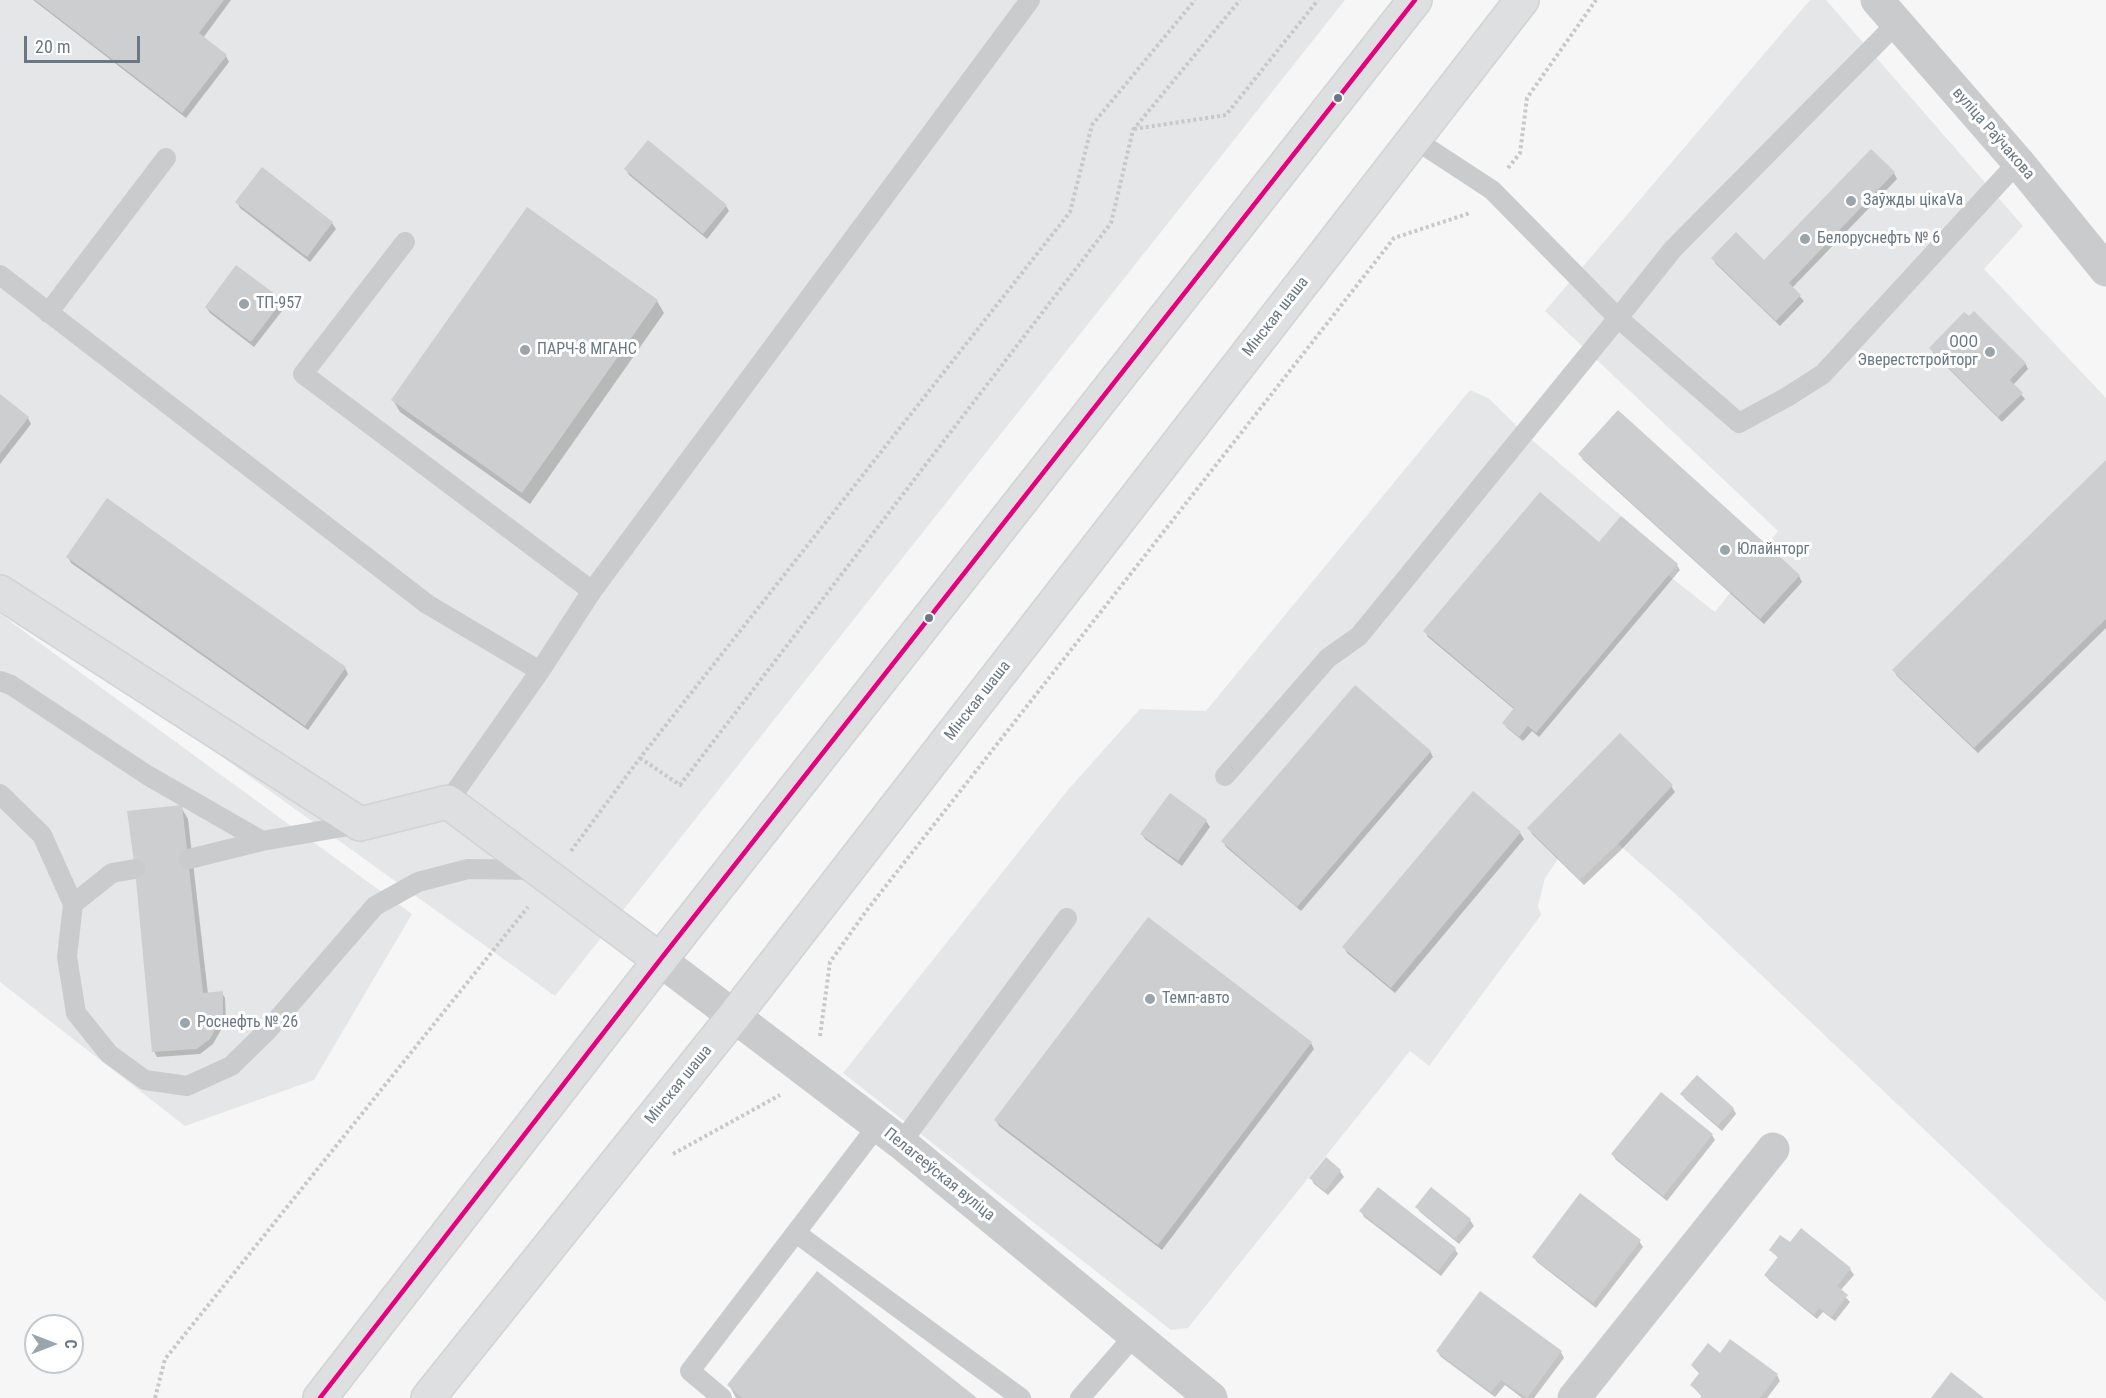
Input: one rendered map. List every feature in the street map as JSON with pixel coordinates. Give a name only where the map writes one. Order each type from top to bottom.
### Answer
[{"type":"main road","points":[[320,1398],[660,960],[1415,0]]},
{"type":"main road","name":"Мінская шаша","points":[[428,1398],[734,1016],[1522,0]]},
{"type":"main road","points":[[0,592],[360,824],[448,802],[660,960]]},
{"type":"street","name":"вуліца Раўчакова","points":[[1887,12],[2018,162],[2106,270]]},
{"type":"street","name":"Пелагееўская вуліца","points":[[660,960],[890,1134],[1211,1398]]},
{"type":"street","points":[[1574,1398],[1773,1149]]},
{"type":"lane","points":[[448,802],[540,671],[592,591],[1030,0]]},
{"type":"lane","points":[[1225,776],[1328,658],[1359,636],[1673,249],[1887,12]]},
{"type":"lane","points":[[1414,139],[1492,190],[1618,318],[1739,423],[1823,374],[2018,162]]},
{"type":"lane","points":[[48,313],[166,158]]},
{"type":"lane","points":[[405,242],[303,374],[592,591]]},
{"type":"lane","points":[[0,275],[427,604],[540,671]]},
{"type":"lane","points":[[0,681],[10,685],[147,775],[262,841]]},
{"type":"lane","points":[[0,794],[42,835],[73,904],[67,957],[76,1013],[109,1054],[145,1080],[187,1086],[231,1066],[261,1037],[375,906],[418,882],[468,869],[546,873]]},
{"type":"lane","points":[[189,859],[262,841],[360,824]]},
{"type":"lane","points":[[73,904],[112,873],[135,869]]},
{"type":"lane","points":[[722,1398],[690,1371],[796,1233],[890,1134],[1066,918]]},
{"type":"lane","points":[[796,1233],[1021,1398]]},
{"type":"lane","points":[[1080,1398],[1134,1336]]},
{"type":"path","points":[[155,1398],[165,1359],[546,873],[640,758],[1070,212],[1092,125],[1194,0]]},
{"type":"path","points":[[640,758],[680,785],[1111,223],[1133,130],[1240,0]]},
{"type":"path","points":[[1133,130],[1226,115],[1318,0]]},
{"type":"path","points":[[672,1154],[784,1093],[804,1069],[819,1044],[830,962],[867,910],[1394,238],[1467,214],[1492,190],[1520,153],[1527,98],[1596,0]]},
{"type":"shaded area","points":[[0,0],[1345,0],[555,996],[0,597]]},
{"type":"shaded area","points":[[1810,0],[1826,0],[2023,226],[1984,269],[2106,398],[2106,1302],[1680,898],[1618,844],[1580,880],[1558,859],[1545,878],[1538,906],[1541,915],[1429,1066],[1410,1051],[1188,1328],[1171,1330],[843,1073],[1067,791],[1140,709],[1206,711],[1470,390],[1488,398],[1525,434],[1678,564],[1668,575],[1715,612],[1778,531],[1545,311]]},
{"type":"shaded area","points":[[0,614],[412,914],[314,1080],[185,1126],[0,982]]},
{"type":"building","points":[[35,0],[224,0],[199,33],[227,55],[182,113]]},
{"type":"building","points":[[648,140],[727,205],[703,234],[624,169]]},
{"type":"building","points":[[1871,149],[1895,172],[1789,283],[1801,295],[1776,321],[1711,258],[1736,232],[1764,260]]},
{"type":"building","points":[[262,167],[333,222],[307,257],[235,202]]},
{"type":"building","name":"ПАРЧ-8 МГАНС","points":[[527,207],[658,300],[522,493],[391,400]]},
{"type":"building","name":"ТП-957","points":[[236,265],[283,300],[251,342],[205,307]]},
{"type":"building","points":[[1974,311],[2026,363],[2010,380],[2023,393],[1998,417],[1929,348],[1964,312],[1969,316]]},
{"type":"building","points":[[0,394],[29,417],[0,454]]},
{"type":"building","points":[[1618,410],[1800,575],[1760,619],[1578,454]]},
{"type":"building","points":[[2106,460],[2106,619],[1974,748],[1892,670]]},
{"type":"building","points":[[1540,492],[1599,542],[1621,516],[1678,564],[1536,733],[1528,726],[1519,737],[1502,723],[1514,708],[1423,631]]},
{"type":"building","points":[[107,498],[346,667],[305,726],[66,557]]},
{"type":"building","points":[[1355,685],[1431,751],[1297,907],[1221,841]]},
{"type":"building","points":[[1620,733],[1673,785],[1618,844],[1580,880],[1527,828]]},
{"type":"building","points":[[1473,791],[1521,832],[1391,988],[1342,947]]},
{"type":"building","points":[[1170,793],[1207,820],[1178,861],[1140,834]]},
{"type":"building","points":[[182,805],[203,993],[223,991],[223,1014],[210,1039],[197,1049],[152,1052],[135,869],[127,811]]},
{"type":"building","points":[[1148,917],[1312,1042],[1158,1245],[994,1120]]},
{"type":"building","points":[[1697,1075],[1734,1108],[1718,1126],[1680,1094]]},
{"type":"building","points":[[1661,1092],[1713,1134],[1663,1196],[1611,1154]]},
{"type":"building","points":[[1326,1157],[1341,1170],[1325,1191],[1309,1178]]},
{"type":"building","points":[[1378,1187],[1456,1248],[1438,1271],[1359,1211]]},
{"type":"building","points":[[1431,1187],[1471,1219],[1455,1239],[1415,1207]]},
{"type":"building","points":[[1580,1193],[1641,1240],[1593,1303],[1532,1257]]},
{"type":"building","points":[[1801,1228],[1851,1268],[1837,1286],[1848,1295],[1831,1317],[1819,1308],[1814,1315],[1764,1275],[1778,1257],[1769,1250],[1780,1235],[1790,1242]]},
{"type":"building","points":[[817,1271],[977,1398],[743,1398],[727,1385]]},
{"type":"building","points":[[1480,1291],[1562,1351],[1527,1398],[1501,1380],[1491,1392],[1436,1351]]},
{"type":"building","points":[[1730,1339],[1778,1374],[1760,1398],[1700,1398],[1702,1395],[1690,1385],[1700,1372],[1691,1365],[1708,1343],[1720,1353]]},
{"type":"building","points":[[1951,1372],[1984,1398],[1931,1398]]},
{"type":"transit line","points":[[320,1398],[660,960],[1415,0]]},
{"type":"place","name":"Заўжды цікаVа","points":[[1851,201]]},
{"type":"place","name":"Белоруснефть № 6","points":[[1805,239]]},
{"type":"place","name":"ТП-957","points":[[244,304]]},
{"type":"place","name":"ПАРЧ-8 МГАНС","points":[[525,350]]},
{"type":"place","name":"ООО Эверестстройторг","points":[[1990,352]]},
{"type":"place","name":"Юлайнторг","points":[[1725,550]]},
{"type":"place","name":"Темп-авто","points":[[1150,999]]},
{"type":"place","name":"Роснефть № 26","points":[[185,1023]]}]
